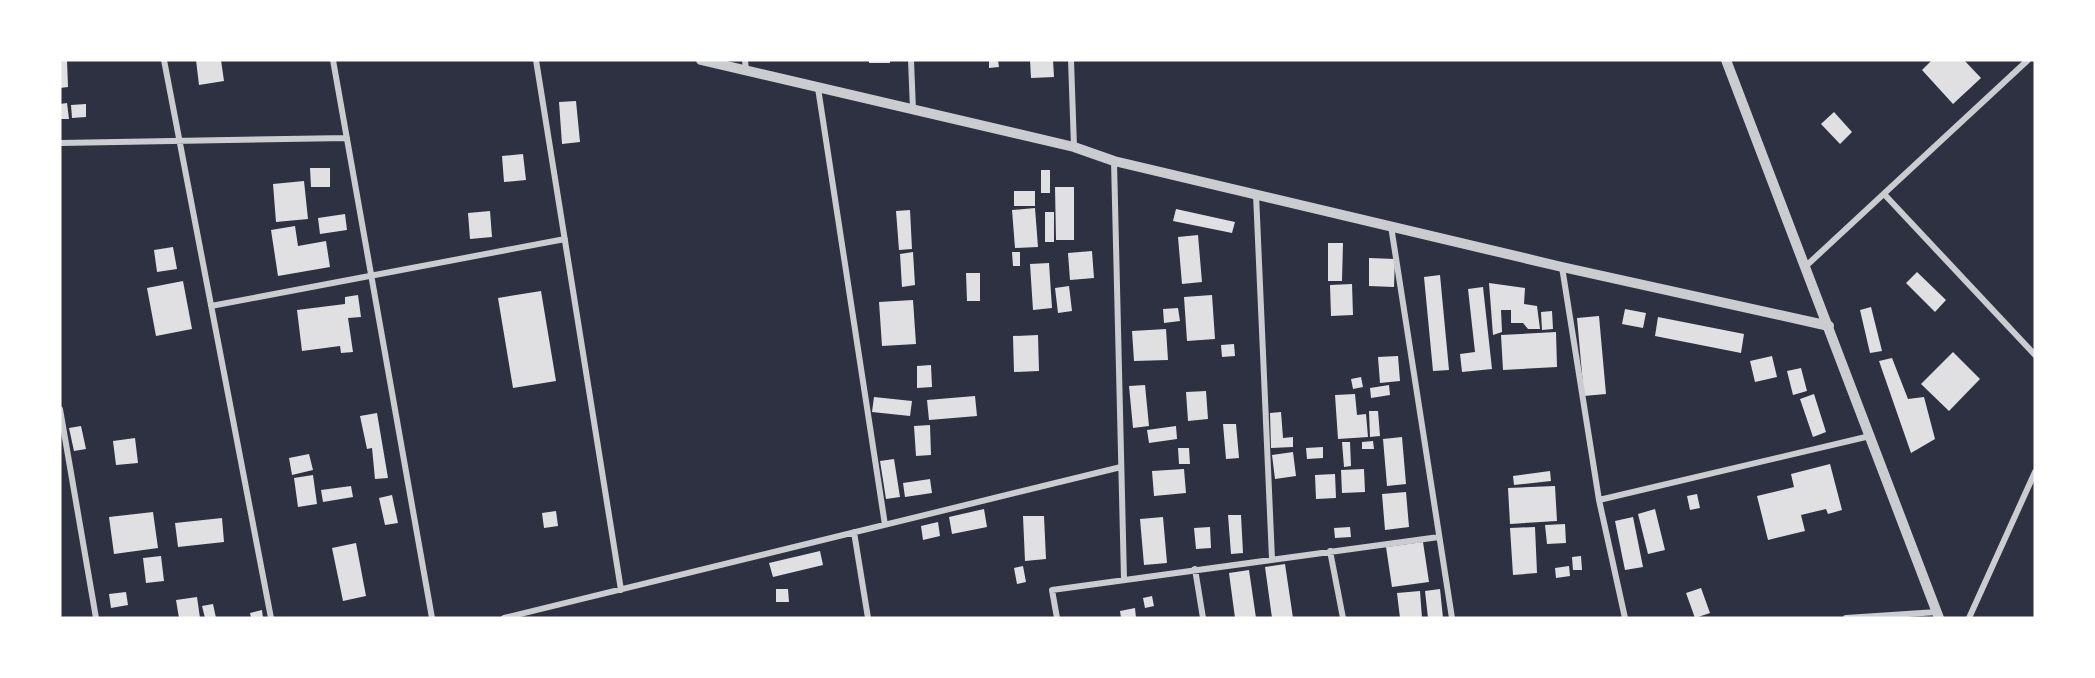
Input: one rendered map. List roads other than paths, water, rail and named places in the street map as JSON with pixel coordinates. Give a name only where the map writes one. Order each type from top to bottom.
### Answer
[{"type":"street","points":[[164,60],[271,618]]},
{"type":"street","points":[[333,60],[432,618]]},
{"type":"street","points":[[536,60],[621,590]]},
{"type":"street","points":[[701,60],[746,65],[818,88],[1074,147],[1114,161],[1562,267],[1829,327]]},
{"type":"street","points":[[911,60],[913,110]]},
{"type":"street","points":[[1071,60],[1074,147]]},
{"type":"street","points":[[1726,60],[1938,615],[1846,618]]},
{"type":"street","points":[[1806,266],[2028,60]]},
{"type":"street","points":[[818,88],[885,525]]},
{"type":"street","points":[[60,143],[347,138]]},
{"type":"street","points":[[1114,161],[1124,579]]},
{"type":"street","points":[[1256,194],[1272,559]]},
{"type":"street","points":[[1884,194],[2035,355]]},
{"type":"street","points":[[1391,226],[1452,618]]},
{"type":"street","points":[[211,306],[565,239]]},
{"type":"street","points":[[1562,267],[1599,500],[1625,618]]},
{"type":"street","points":[[60,410],[96,618]]},
{"type":"street","points":[[1599,500],[1871,436]]},
{"type":"street","points":[[504,618],[1121,467]]},
{"type":"street","points":[[1969,618],[2035,472]]},
{"type":"street","points":[[854,532],[868,618]]},
{"type":"street","points":[[1057,618],[1052,590],[1439,537]]},
{"type":"street","points":[[1330,551],[1343,618]]},
{"type":"street","points":[[1195,569],[1203,618]]}]
